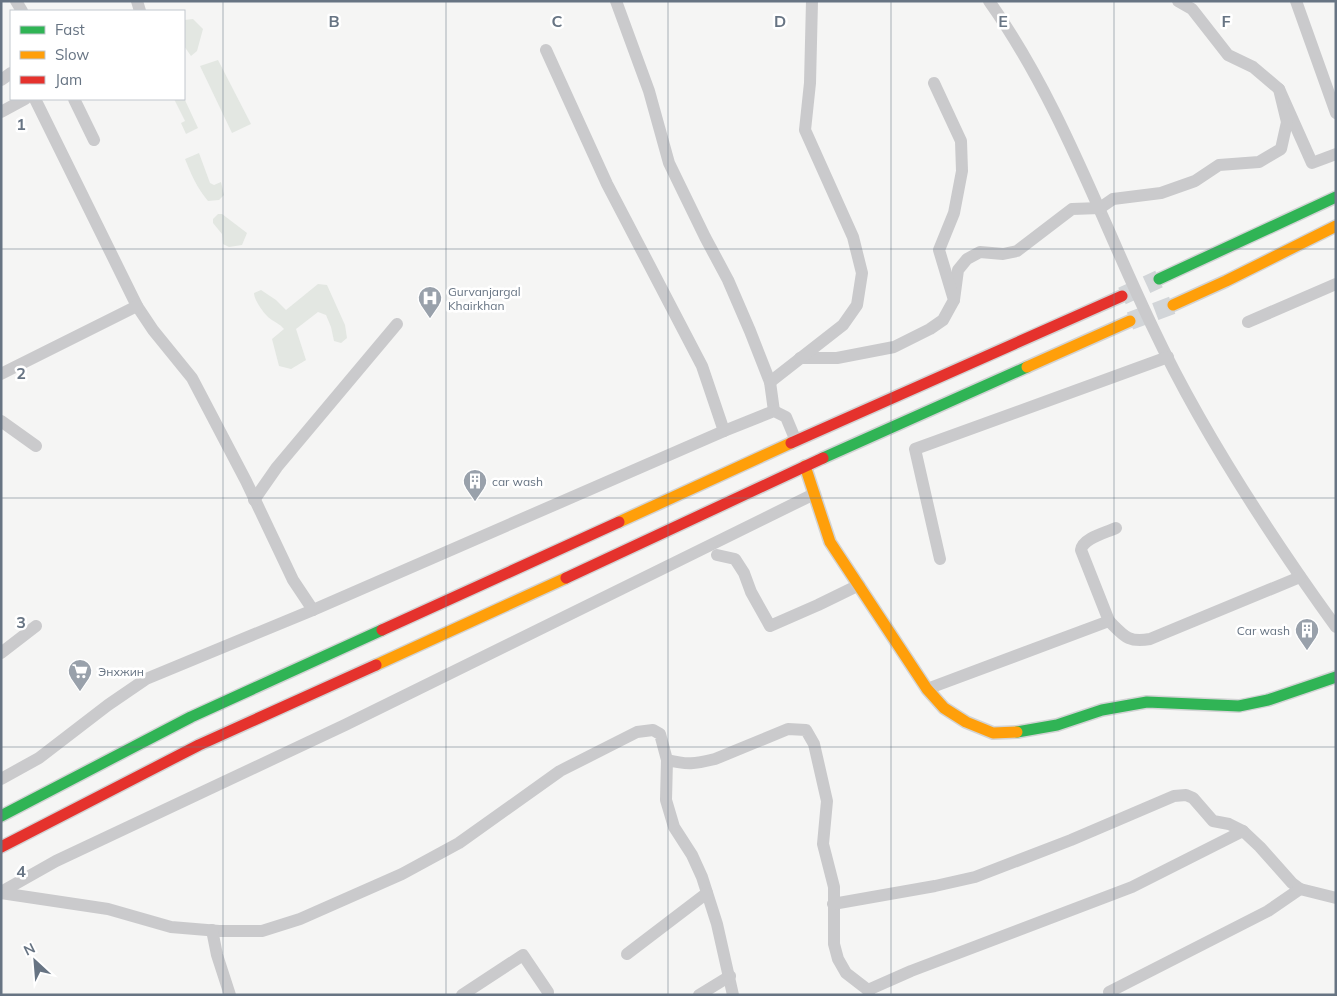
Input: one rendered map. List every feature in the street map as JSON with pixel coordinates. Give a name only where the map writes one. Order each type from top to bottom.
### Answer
[{"type":"main road","points":[[1159,279],[1336,197]]},
{"type":"main road","points":[[1172,305],[1226,281],[1336,226]]},
{"type":"main road","points":[[1,816],[190,717],[796,441],[1122,296]]},
{"type":"main road","points":[[1,847],[199,745],[529,596],[804,466],[1130,321]]},
{"type":"main road","points":[[804,466],[830,542],[926,689],[944,708],[966,722],[993,732],[1022,732],[1057,725],[1102,710],[1147,702],[1239,706],[1268,700],[1336,677]]},
{"type":"street","points":[[616,1],[649,91],[669,163],[704,237],[728,280],[770,382],[774,411]]},
{"type":"street","points":[[770,382],[843,324],[857,305],[862,273],[853,237],[805,130],[810,83],[812,1]]},
{"type":"street","points":[[989,1],[1036,74],[1100,208],[1153,328],[1197,414],[1300,577],[1336,627]]},
{"type":"street","points":[[1178,1],[1192,9],[1228,55],[1253,67],[1279,89],[1312,163],[1336,154]]},
{"type":"street","points":[[1296,1],[1336,113]]},
{"type":"street","points":[[546,50],[607,184],[702,366],[724,431]]},
{"type":"street","points":[[934,83],[961,142],[962,171],[954,213],[939,250],[954,300]]},
{"type":"street","points":[[800,358],[837,358],[894,347],[930,329],[943,320],[954,300],[958,270],[967,258],[980,252],[1003,254],[1017,251],[1072,209],[1100,208],[1113,199],[1162,193],[1196,181],[1219,164],[1258,162],[1281,149],[1287,122],[1279,89]]},
{"type":"street","points":[[1,112],[23,100]]},
{"type":"street","points":[[35,100],[137,306],[153,330],[192,378],[293,580],[313,610]]},
{"type":"street","points":[[74,100],[94,140]]},
{"type":"street","points":[[1248,322],[1336,284]]},
{"type":"street","points":[[1,374],[137,306]]},
{"type":"street","points":[[254,500],[278,467],[397,324]]},
{"type":"street","points":[[940,559],[916,449],[1168,358]]},
{"type":"street","points":[[1,779],[39,758],[108,705],[146,679],[313,610],[724,431],[774,411],[786,417],[796,441]]},
{"type":"street","points":[[1,421],[36,446]]},
{"type":"street","points":[[1,892],[56,861],[345,725],[814,494]]},
{"type":"street","points":[[1116,528],[1086,542],[1081,546],[1081,550],[1109,621],[1126,639],[1138,641],[1150,639],[1300,577]]},
{"type":"street","points":[[717,555],[735,559],[744,572],[751,592],[770,626],[859,585]]},
{"type":"street","points":[[926,689],[1109,621]]},
{"type":"street","points":[[1,653],[36,626]]},
{"type":"street","points":[[667,760],[684,764],[702,762],[715,759],[788,729],[806,730],[814,744],[827,801],[823,844],[834,887],[834,944],[838,959],[846,973],[868,993],[912,971],[1132,886],[1243,831]]},
{"type":"street","points":[[1,892],[108,909],[171,927],[262,931],[300,919],[402,874],[460,843],[560,771],[637,732],[653,730],[660,734],[667,760],[666,800],[674,828],[692,855],[702,877],[717,924],[733,995]]},
{"type":"street","points":[[833,904],[975,877],[1071,840],[1174,796],[1186,795],[1193,798],[1213,821],[1229,824],[1243,831],[1292,883],[1300,889],[1336,898]]},
{"type":"street","points":[[1109,992],[1268,911],[1300,889]]},
{"type":"street","points":[[627,954],[707,893]]},
{"type":"street","points":[[212,930],[217,955],[230,995]]},
{"type":"street","points":[[462,995],[523,955],[548,992]]},
{"type":"street","points":[[699,995],[730,976]]},
{"type":"shaded area","points":[[193,19],[203,29],[197,51],[191,56],[185,47],[185,20]]},
{"type":"shaded area","points":[[218,60],[251,124],[232,133],[200,66]]},
{"type":"shaded area","points":[[174,100],[185,100],[198,128],[186,134],[181,123],[185,121]]},
{"type":"shaded area","points":[[199,153],[210,183],[214,185],[221,182],[224,195],[219,200],[208,201],[197,186],[185,159]]},
{"type":"shaded area","points":[[218,214],[222,214],[247,233],[242,245],[229,247],[223,244],[222,234],[213,223],[213,219]]},
{"type":"shaded area","points":[[318,284],[327,285],[345,325],[347,338],[341,343],[334,341],[326,315],[318,312],[296,329],[306,360],[291,369],[279,366],[272,339],[284,329],[268,317],[257,302],[254,293],[261,290],[276,300],[286,310]]},
{"type":"tunnel","points":[[1122,296],[1159,279]]},
{"type":"tunnel","points":[[1130,321],[1173,305]]},
{"type":"traffic: fast","points":[[1159,279],[1336,197]]},
{"type":"traffic: fast","points":[[823,458],[1027,367]]},
{"type":"traffic: fast","points":[[1,816],[191,717],[382,630]]},
{"type":"traffic: fast","points":[[1017,732],[1057,725],[1102,710],[1147,702],[1239,706],[1268,700],[1336,677]]},
{"type":"traffic: slow","points":[[1173,305],[1226,281],[1336,226]]},
{"type":"traffic: slow","points":[[1027,367],[1130,321]]},
{"type":"traffic: slow","points":[[619,522],[791,443]]},
{"type":"traffic: slow","points":[[805,466],[830,542],[927,689],[944,708],[966,722],[993,733],[1017,732]]},
{"type":"traffic: slow","points":[[376,665],[566,578]]},
{"type":"traffic: jam","points":[[791,443],[1122,296]]},
{"type":"traffic: jam","points":[[566,578],[823,458]]},
{"type":"traffic: jam","points":[[382,630],[619,522]]},
{"type":"traffic: jam","points":[[1,847],[199,745],[376,665]]},
{"type":"place","name":"Gurvanjargal Khairkhan","points":[[430,319]]},
{"type":"place","name":"car wash","points":[[475,502]]},
{"type":"place","name":"Car wash","points":[[1307,651]]},
{"type":"place","name":"Энхжин","points":[[80,692]]}]
